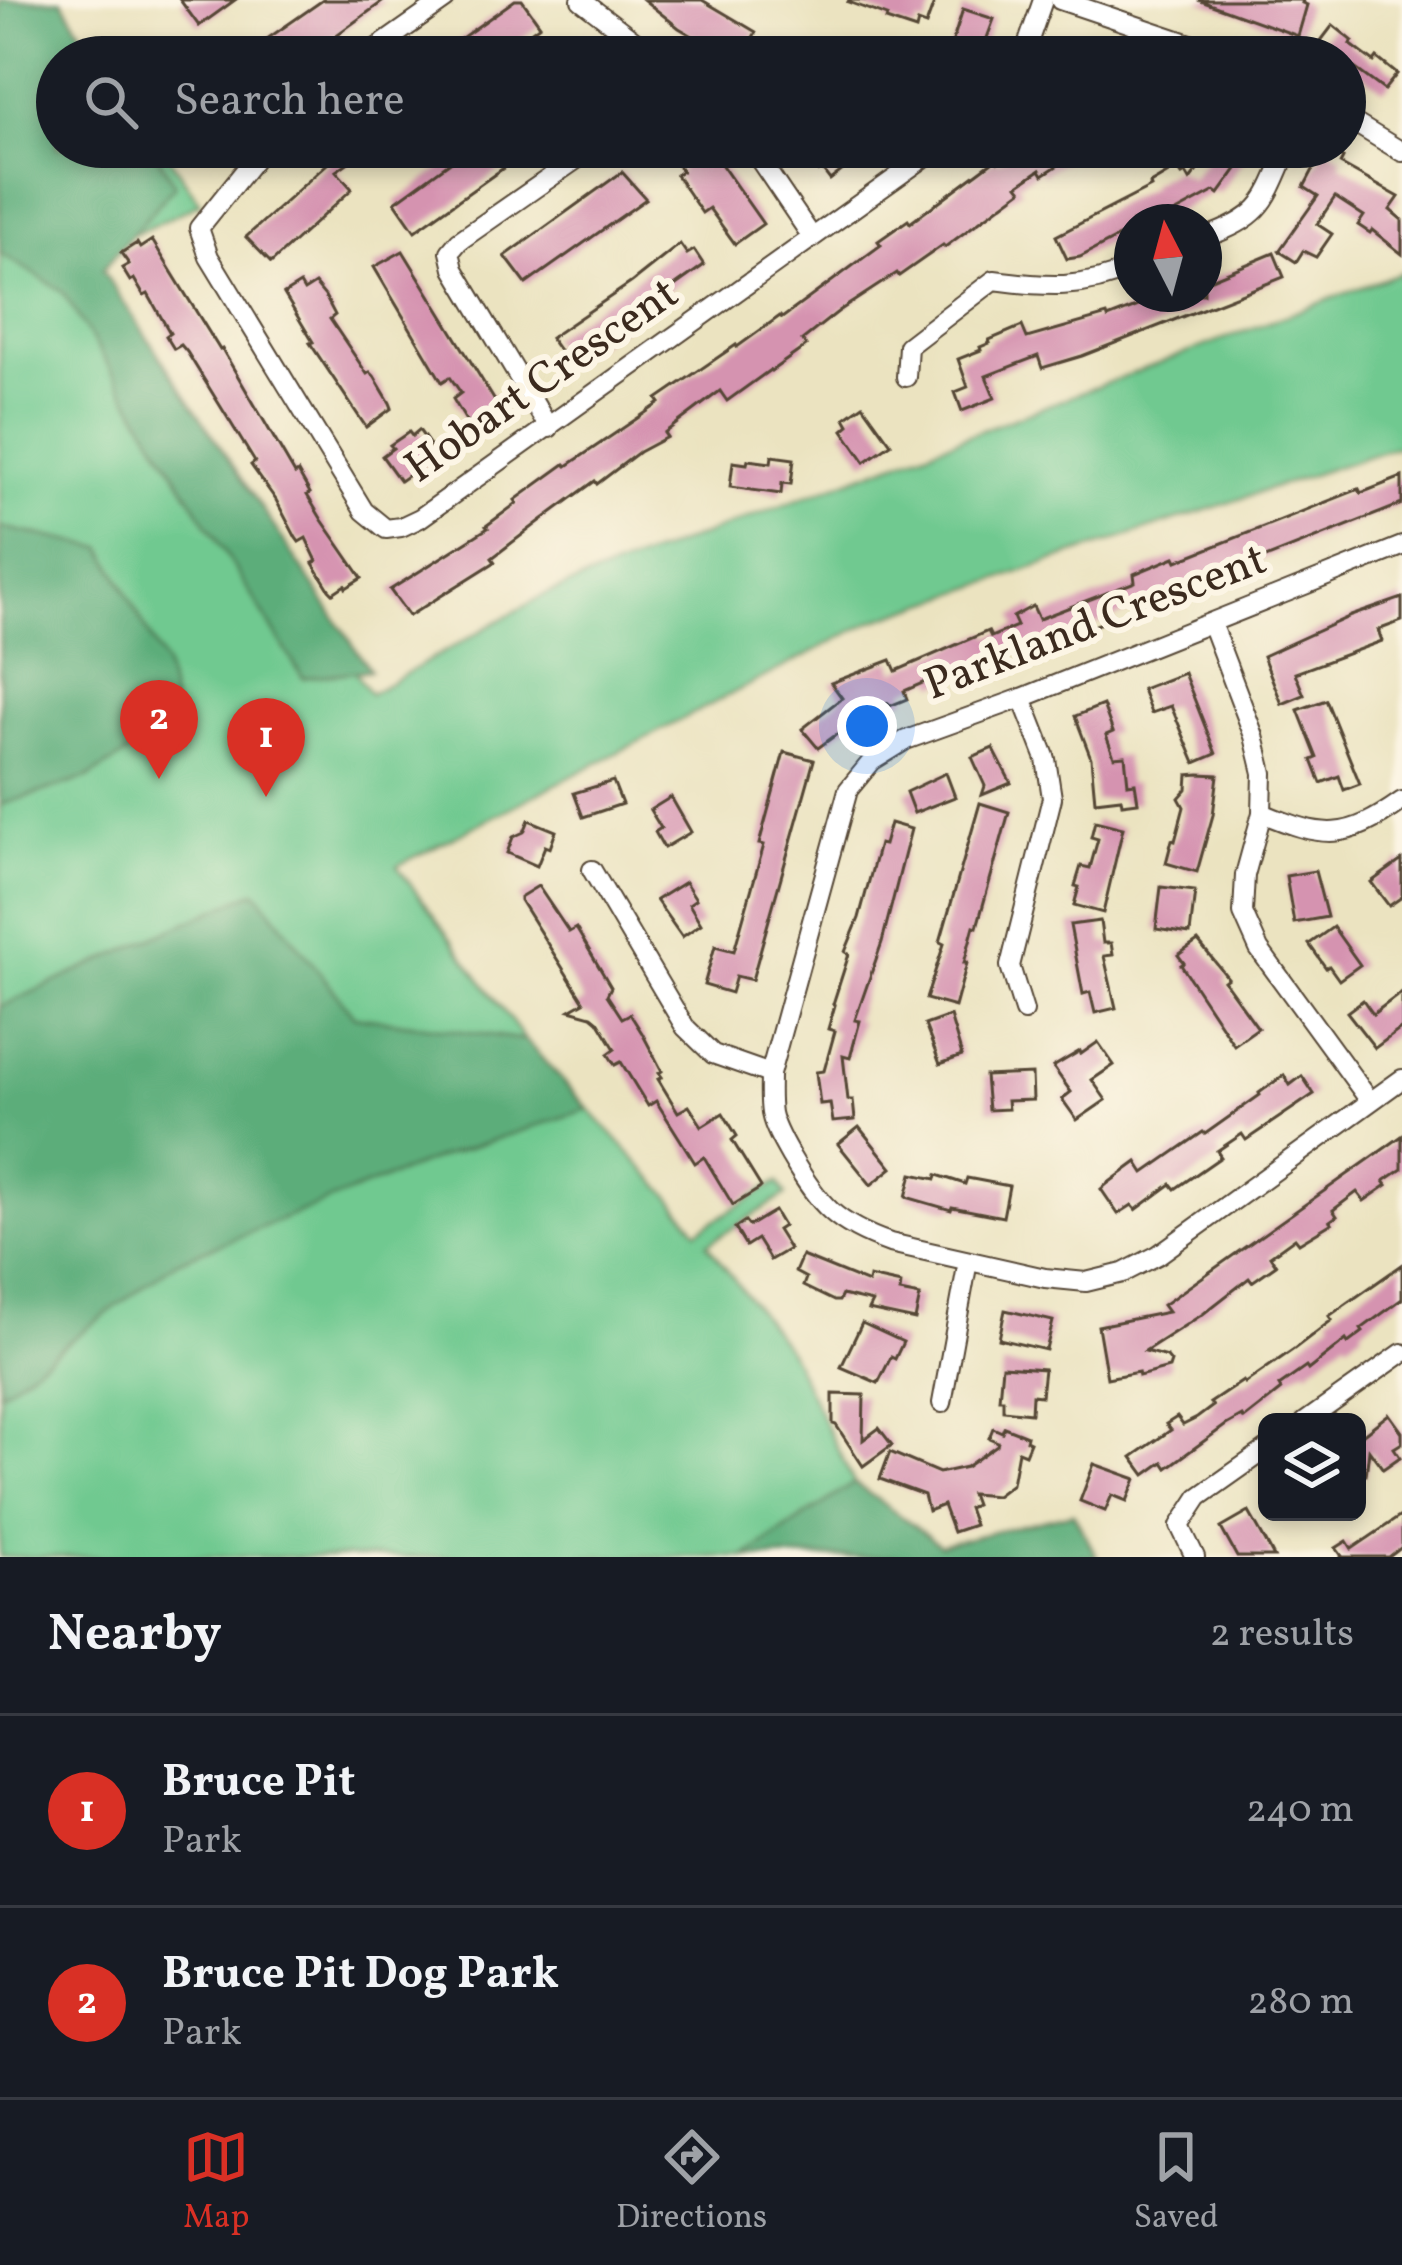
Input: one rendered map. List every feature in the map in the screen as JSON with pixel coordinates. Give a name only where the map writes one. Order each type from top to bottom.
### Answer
[{"type":"street","points":[[394,36],[446,0]]},
{"type":"street","points":[[581,0],[628,36]]},
{"type":"street","points":[[1030,36],[1043,0]]},
{"type":"street","points":[[1060,0],[1167,36]]},
{"type":"street","points":[[1366,130],[1395,147],[1402,126]]},
{"type":"street","name":"Hobart Crescent","points":[[247,168],[199,228],[209,257],[364,511],[386,529],[420,518],[909,168]]},
{"type":"street","points":[[550,428],[454,269],[450,251],[564,168]]},
{"type":"street","points":[[766,168],[812,237]]},
{"type":"street","points":[[1222,232],[1254,214],[1268,198],[1280,168]]},
{"type":"street","points":[[906,376],[908,346],[994,280],[1046,287],[1114,274]]},
{"type":"street","name":"Parkland Crescent","points":[[1402,546],[906,740],[872,760],[848,790],[770,1074],[771,1114],[781,1140],[820,1202],[833,1214],[890,1244],[1045,1278],[1086,1282],[1123,1274],[1159,1255],[1402,1079]]},
{"type":"street","points":[[1210,622],[1254,736],[1263,773],[1262,813],[1245,875],[1244,913],[1259,949],[1370,1102]]},
{"type":"street","points":[[1022,698],[1046,759],[1052,798],[1010,966],[1024,1010]]},
{"type":"street","points":[[1262,813],[1300,830],[1339,833],[1375,820],[1402,800]]},
{"type":"street","points":[[592,870],[685,1027],[712,1054],[770,1074]]},
{"type":"street","points":[[942,1403],[968,1261]]},
{"type":"street","points":[[1318,1413],[1402,1353]]},
{"type":"street","points":[[1195,1557],[1180,1526],[1199,1497],[1258,1455]]},
{"type":"green space","points":[[0,0],[60,0],[85,36],[36,36],[36,168],[176,168],[200,203],[84,259],[136,351],[370,694],[546,594],[1402,272],[1402,445],[873,621],[397,866],[525,1040],[697,1231],[778,1182],[786,1195],[707,1244],[789,1351],[854,1483],[940,1545],[1073,1513],[1097,1557],[0,1557]]},
{"type":"green space","points":[[0,0],[62,0],[84,36],[36,36],[36,168],[165,168],[175,185],[102,270],[370,670],[303,678],[62,291],[0,253]]},
{"type":"green space","points":[[0,527],[103,548],[165,665],[177,724],[87,778],[0,805]]},
{"type":"green space","points":[[256,891],[354,1016],[525,1040],[588,1109],[432,1160],[177,1261],[0,1393],[0,1007]]},
{"type":"green space","points":[[854,1483],[940,1545],[1073,1513],[1097,1557],[745,1557]]},
{"type":"building","points":[[180,0],[235,0],[199,26]]},
{"type":"building","points":[[323,0],[385,0],[335,36],[271,36]]},
{"type":"building","points":[[515,0],[522,0],[540,25],[525,36],[464,36]]},
{"type":"building","points":[[644,0],[702,0],[756,32],[754,36],[693,36]]},
{"type":"building","points":[[849,0],[934,3],[926,25],[918,22],[916,30]]},
{"type":"building","points":[[1198,0],[1303,0],[1307,5],[1298,36]]},
{"type":"building","points":[[963,9],[994,19],[988,36],[954,36]]},
{"type":"building","points":[[1333,25],[1347,36],[1325,36]]},
{"type":"building","points":[[1366,56],[1374,62],[1377,58],[1397,74],[1384,90],[1366,77]]},
{"type":"building","points":[[323,168],[340,168],[336,171],[352,189],[271,263],[246,237]]},
{"type":"building","points":[[442,168],[504,168],[415,231],[395,202]]},
{"type":"building","points":[[680,168],[724,168],[763,224],[735,244],[709,208],[702,213],[676,175]]},
{"type":"building","points":[[821,168],[846,168],[830,180]]},
{"type":"building","points":[[984,168],[1054,168],[1043,175],[1040,170],[1018,185],[1022,190],[945,247],[839,311],[802,340],[806,346],[727,401],[720,391],[664,433],[667,437],[539,522],[492,558],[495,562],[409,616],[390,590],[488,528],[515,500],[782,318],[881,245],[878,241]]},
{"type":"building","points":[[1177,168],[1182,175],[1186,173],[1190,180],[1199,168],[1238,168],[1219,194],[1215,191],[1191,204],[1118,204]]},
{"type":"building","points":[[1314,168],[1347,168],[1399,197],[1390,210],[1402,220],[1402,254],[1358,225],[1364,216],[1335,197],[1317,224],[1332,234],[1316,257],[1303,251],[1296,262],[1279,251],[1318,196],[1304,187]]},
{"type":"building","points":[[622,172],[646,199],[526,284],[505,256]]},
{"type":"building","points":[[1114,206],[1114,239],[1080,257],[1067,259],[1056,236]]},
{"type":"building","points":[[152,240],[362,578],[346,588],[333,593],[329,589],[313,563],[317,561],[306,538],[299,542],[296,538],[187,352],[181,345],[174,349],[148,294],[144,296],[122,268],[129,264],[121,253]]},
{"type":"building","points":[[680,244],[687,254],[694,250],[704,265],[568,363],[550,338]]},
{"type":"building","points":[[403,251],[498,406],[468,424],[453,399],[461,393],[450,377],[442,382],[374,267]]},
{"type":"building","points":[[1274,253],[1284,277],[1222,301],[1222,275]]},
{"type":"building","points":[[300,284],[304,291],[315,284],[325,296],[335,315],[330,319],[390,403],[392,408],[366,427],[284,294]]},
{"type":"building","points":[[1123,312],[1195,312],[1082,356],[1042,368],[1038,356],[986,376],[995,398],[962,411],[955,392],[968,387],[958,359],[1022,326],[1027,338]]},
{"type":"building","points":[[863,405],[891,444],[865,462],[843,430],[849,425],[845,418]]},
{"type":"building","points":[[419,430],[437,455],[400,481],[382,456],[393,448],[390,445]]},
{"type":"building","points":[[772,456],[794,459],[791,484],[782,483],[781,494],[730,487],[733,462],[771,463]]},
{"type":"building","points":[[1402,477],[1402,504],[1238,569],[1236,563],[1127,613],[982,666],[984,669],[964,677],[936,685],[934,678],[904,691],[907,699],[849,720],[852,723],[818,748],[802,729],[842,698],[831,683],[891,660],[896,671],[988,631],[991,637],[1017,626],[1013,617],[1033,606],[1039,619],[1135,582],[1134,574],[1175,557],[1177,561],[1359,489],[1361,493]]},
{"type":"building","points":[[1402,598],[1402,621],[1378,630],[1382,641],[1295,673],[1304,695],[1282,704],[1263,656]]},
{"type":"building","points":[[1184,673],[1216,754],[1195,763],[1171,706],[1151,713],[1142,689]]},
{"type":"building","points":[[1326,700],[1360,784],[1344,790],[1339,776],[1321,783],[1312,760],[1317,758],[1298,710]]},
{"type":"building","points":[[1103,705],[1113,732],[1106,735],[1114,757],[1125,756],[1128,784],[1135,783],[1138,802],[1122,804],[1121,798],[1095,801],[1091,758],[1075,716]]},
{"type":"building","points":[[993,748],[1011,783],[982,795],[985,786],[972,757]]},
{"type":"building","points":[[784,752],[814,760],[752,980],[736,976],[731,993],[704,985],[715,946],[734,951]]},
{"type":"building","points":[[946,773],[955,797],[914,813],[906,792]]},
{"type":"building","points":[[1188,775],[1218,775],[1197,872],[1166,863],[1184,807],[1179,798],[1187,789]]},
{"type":"building","points":[[613,781],[622,804],[583,817],[574,793]]},
{"type":"building","points":[[671,797],[691,832],[664,848],[655,832],[661,828],[650,810]]},
{"type":"building","points":[[980,803],[1009,812],[955,1007],[926,999]]},
{"type":"building","points":[[529,820],[556,831],[537,866],[507,853],[513,837],[524,832]]},
{"type":"building","points":[[1095,821],[1123,828],[1103,913],[1074,905],[1081,866],[1090,868],[1098,839],[1091,837]]},
{"type":"building","points":[[890,823],[911,829],[882,942],[855,1020],[860,1021],[850,1058],[843,1056],[855,1120],[833,1122],[830,1103],[820,1104],[816,1072],[824,1071],[835,1031],[828,1029],[833,1004],[849,954],[845,952]]},
{"type":"building","points":[[1402,860],[1402,897],[1389,906],[1371,882]]},
{"type":"building","points":[[1315,871],[1327,917],[1294,923],[1286,876]]},
{"type":"building","points":[[685,882],[696,899],[689,904],[701,924],[682,937],[656,900]]},
{"type":"building","points":[[538,886],[569,932],[576,928],[611,987],[607,995],[622,1018],[630,1014],[642,1033],[662,1071],[658,1079],[678,1112],[689,1106],[702,1126],[723,1113],[759,1189],[733,1205],[704,1157],[695,1163],[656,1101],[648,1106],[621,1062],[615,1065],[608,1054],[615,1049],[598,1021],[570,1010],[584,1002],[520,900]]},
{"type":"building","points":[[1161,887],[1195,891],[1190,934],[1156,929]]},
{"type":"building","points":[[1100,921],[1103,943],[1111,943],[1113,955],[1104,956],[1116,1008],[1095,1013],[1090,992],[1083,994],[1070,925]]},
{"type":"building","points":[[1333,927],[1360,965],[1339,980],[1309,944]]},
{"type":"building","points":[[1198,941],[1228,978],[1224,981],[1258,1028],[1234,1045],[1181,965],[1178,955]]},
{"type":"building","points":[[1402,992],[1402,1028],[1375,1048],[1347,1012],[1363,1000],[1373,1014]]},
{"type":"building","points":[[950,1016],[962,1056],[940,1064],[925,1025]]},
{"type":"building","points":[[1098,1042],[1114,1065],[1092,1080],[1106,1100],[1077,1120],[1062,1099],[1071,1092],[1053,1067]]},
{"type":"building","points":[[1032,1074],[1033,1100],[1007,1101],[1008,1109],[988,1110],[985,1076]]},
{"type":"building","points":[[1284,1075],[1290,1085],[1302,1076],[1314,1094],[1246,1140],[1242,1134],[1217,1151],[1221,1157],[1175,1189],[1171,1184],[1136,1210],[1132,1205],[1118,1214],[1101,1189],[1137,1162],[1144,1173]]},
{"type":"building","points":[[859,1127],[892,1168],[871,1185],[838,1144]]},
{"type":"building","points":[[1402,1136],[1402,1169],[1384,1181],[1387,1185],[1364,1201],[1357,1192],[1333,1210],[1337,1216],[1332,1223],[1299,1243],[1295,1238],[1270,1256],[1276,1265],[1252,1282],[1249,1278],[1145,1351],[1167,1357],[1169,1368],[1107,1378],[1098,1326],[1168,1312],[1163,1305]]},
{"type":"building","points":[[912,1174],[1009,1186],[1003,1217],[951,1210],[906,1197]]},
{"type":"building","points":[[774,1211],[783,1226],[777,1230],[789,1249],[770,1260],[757,1239],[746,1246],[735,1228],[745,1221],[749,1226]]},
{"type":"building","points":[[802,1256],[868,1283],[869,1277],[901,1284],[900,1292],[920,1296],[915,1320],[868,1310],[872,1302],[842,1295],[834,1301],[803,1286],[806,1278],[795,1272]]},
{"type":"building","points":[[1402,1265],[1402,1299],[1363,1332],[1279,1386],[1281,1390],[1244,1419],[1226,1425],[1167,1468],[1163,1462],[1145,1475],[1132,1457],[1171,1430],[1166,1424],[1177,1417],[1183,1425],[1197,1418],[1213,1406],[1210,1403],[1294,1349],[1332,1320],[1329,1316]]},
{"type":"building","points":[[1005,1310],[1053,1321],[1046,1350],[999,1339]]},
{"type":"building","points":[[862,1323],[903,1342],[878,1383],[841,1367]]},
{"type":"building","points":[[1002,1366],[1044,1369],[1041,1396],[1032,1395],[1031,1413],[1003,1410],[1003,1399],[999,1399]]},
{"type":"building","points":[[833,1394],[864,1395],[863,1440],[879,1428],[892,1445],[863,1466],[833,1424]]},
{"type":"building","points":[[1389,1414],[1402,1432],[1402,1443],[1394,1448],[1400,1457],[1383,1469],[1369,1450],[1366,1475],[1366,1432]]},
{"type":"building","points":[[1004,1427],[1027,1436],[1030,1442],[1025,1454],[1018,1451],[1012,1484],[996,1496],[971,1494],[975,1505],[968,1508],[974,1525],[953,1532],[943,1505],[928,1511],[924,1495],[880,1479],[890,1452],[939,1473],[966,1467],[997,1445],[989,1438],[993,1428],[1002,1432]]},
{"type":"building","points":[[1094,1464],[1136,1479],[1127,1501],[1112,1495],[1105,1511],[1080,1501]]},
{"type":"building","points":[[1249,1512],[1274,1557],[1237,1557],[1221,1528]]},
{"type":"building","points":[[1402,1515],[1402,1547],[1389,1557],[1340,1557],[1336,1548],[1347,1541],[1352,1549]]},
{"type":"place","name":"Bruce Pit Dog Park","points":[[159,779]]},
{"type":"place","name":"Bruce Pit","points":[[266,797]]}]
